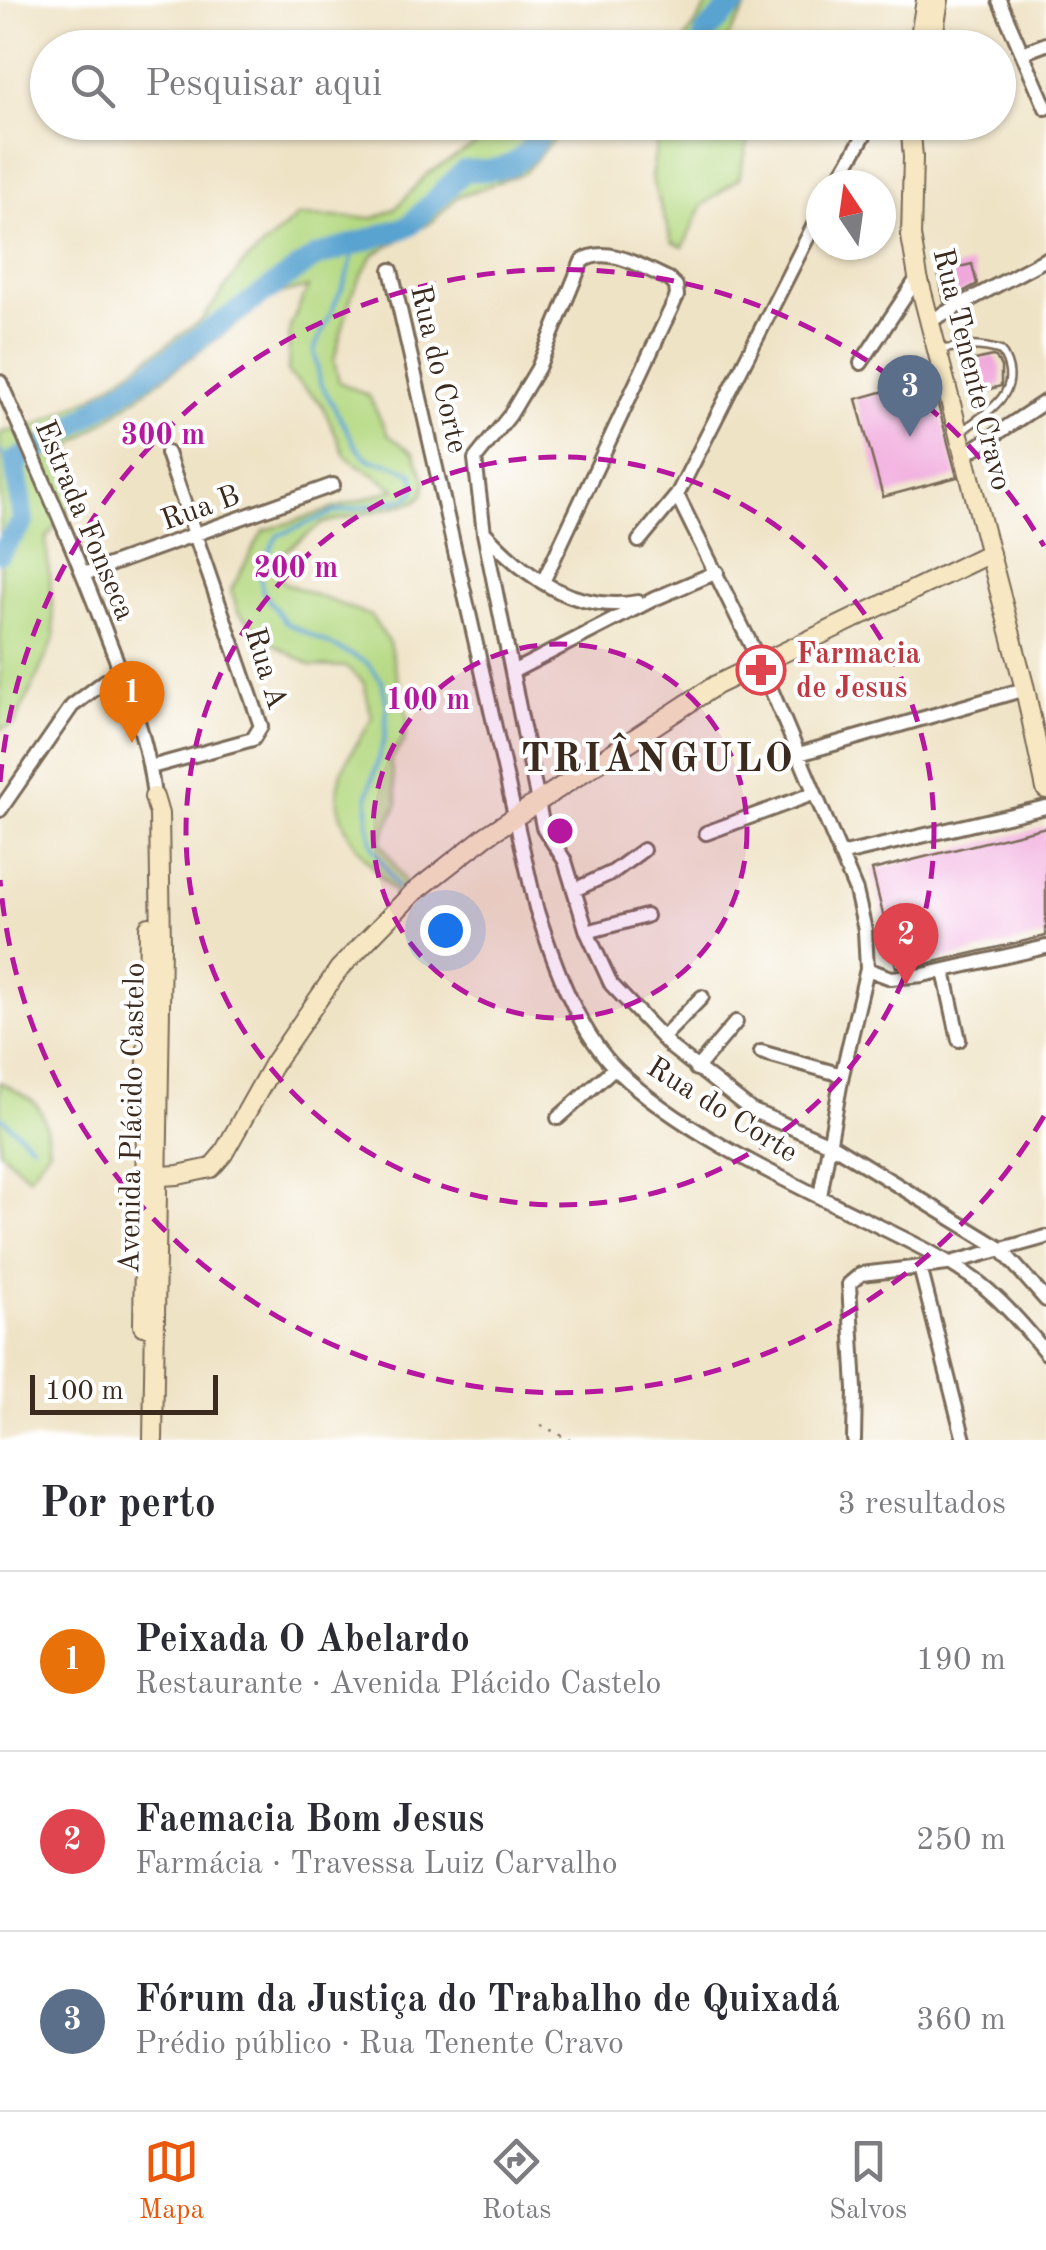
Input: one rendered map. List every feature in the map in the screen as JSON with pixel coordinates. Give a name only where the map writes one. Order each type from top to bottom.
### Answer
[{"type":"street","points":[[921,30],[926,0]]},
{"type":"street","points":[[935,30],[939,0]]},
{"type":"street","points":[[999,0],[1012,30]]},
{"type":"street","points":[[1016,40],[1046,108]]},
{"type":"street","points":[[1022,54],[1046,44]]},
{"type":"street","points":[[844,170],[861,140]]},
{"type":"street","name":"Rua Tenente Cravo","points":[[913,140],[911,236],[918,277],[1025,689],[1046,789]]},
{"type":"street","points":[[639,541],[677,496],[806,241]]},
{"type":"street","points":[[543,582],[674,307],[676,286],[669,279],[608,254],[592,255],[582,261],[538,368],[510,415],[475,458],[484,532],[542,828],[565,861],[588,932],[612,984],[662,1038],[751,1110],[832,1146],[1000,1248],[1046,1300]]},
{"type":"street","points":[[930,321],[1046,259]]},
{"type":"street","name":"Rua do Corte","points":[[391,270],[536,908],[570,996],[614,1068],[650,1098],[976,1281],[1046,1354]]},
{"type":"street","points":[[861,364],[918,277]]},
{"type":"street","name":"Estrada Fonseca","points":[[0,382],[84,574],[124,678]]},
{"type":"street","points":[[966,454],[1046,401]]},
{"type":"street","name":"Rua A","points":[[151,767],[243,743],[260,733],[258,714],[167,453]]},
{"type":"street","name":"Rua B","points":[[84,574],[332,485]]},
{"type":"street","points":[[677,496],[760,663],[861,912],[868,969],[842,1075],[820,1196]]},
{"type":"street","points":[[484,532],[518,566],[590,604],[654,599]]},
{"type":"street","points":[[150,1177],[210,1168],[274,1063],[339,968],[413,893],[486,836],[716,684],[990,553]]},
{"type":"street","points":[[514,670],[716,572]]},
{"type":"street","points":[[0,810],[72,706],[105,681],[124,678]]},
{"type":"street","name":"Avenida Plácido Castelo","points":[[124,678],[151,767],[154,797],[150,820],[155,945],[149,1342],[153,1440]]},
{"type":"street","points":[[798,754],[1025,689]]},
{"type":"street","points":[[706,833],[814,793]]},
{"type":"street","points":[[840,855],[1046,807]]},
{"type":"street","points":[[574,890],[613,872],[643,850]]},
{"type":"street","points":[[588,932],[646,916]]},
{"type":"street","points":[[868,969],[891,978],[944,972],[1046,947]]},
{"type":"street","points":[[944,972],[959,1040]]},
{"type":"street","points":[[662,1038],[702,997]]},
{"type":"street","points":[[696,1068],[736,1022]]},
{"type":"street","points":[[761,1052],[842,1075]]},
{"type":"street","points":[[558,1118],[614,1068]]},
{"type":"street","points":[[854,1440],[856,1389],[849,1284],[862,1274],[948,1264],[1046,1237]]},
{"type":"street","points":[[920,1267],[964,1440]]},
{"type":"street","name":"Avenida Plácido Castelo","points":[[142,1440],[149,1342]]},
{"type":"lane","points":[[938,350],[965,345],[990,347],[1001,351],[1010,368],[1012,381],[1004,394],[960,433]]},
{"type":"path","points":[[541,1426],[570,1440]]},
{"type":"green space","points":[[711,0],[751,0],[732,30],[691,30]]},
{"type":"green space","points":[[483,140],[553,140],[524,173],[457,197],[432,222],[373,255],[352,293],[334,360],[339,382],[369,396],[388,435],[414,453],[426,483],[423,495],[414,502],[323,523],[284,552],[279,574],[284,583],[371,616],[389,643],[408,718],[404,741],[390,761],[398,803],[380,841],[406,884],[397,896],[354,843],[337,797],[345,765],[372,718],[364,683],[347,667],[312,666],[275,645],[238,612],[231,590],[263,531],[395,489],[346,457],[321,403],[288,373],[290,327],[308,287],[276,295],[71,446],[75,501],[46,539],[55,637],[15,724],[0,730],[0,433],[35,426],[94,396],[202,320],[242,265],[298,216],[375,218],[396,208],[427,174]]},
{"type":"green space","points":[[657,140],[749,140],[739,178],[702,206],[683,247],[672,242],[651,177]]},
{"type":"green space","points":[[0,1082],[32,1100],[44,1122],[49,1149],[29,1177],[0,1151]]},
{"type":"building","points":[[972,264],[977,284],[944,302],[938,272]]},
{"type":"building","points":[[992,356],[1001,367],[1001,386],[979,392],[971,361]]},
{"type":"building","points":[[931,378],[957,477],[883,497],[856,399]]},
{"type":"building","points":[[1046,827],[1046,936],[921,965],[896,967],[872,870]]},
{"type":"waterway","points":[[708,30],[739,0]]},
{"type":"waterway","points":[[0,552],[23,522],[15,461],[46,445],[315,257],[409,226],[464,171],[506,167],[523,156],[536,140]]},
{"type":"waterway","points":[[357,242],[345,282],[314,350],[320,382],[357,448],[370,460],[392,464],[413,474],[416,490],[408,498],[332,513],[277,536],[259,571],[263,592],[286,623],[366,662],[382,681],[387,706],[385,736],[368,795],[368,821],[373,847],[397,887]]},
{"type":"waterway","points":[[0,452],[15,461]]},
{"type":"waterway","points":[[0,1116],[32,1145]]},
{"type":"place","name":"Fórum da Justiça do Trabalho de Quixadá","points":[[910,437]]},
{"type":"place","name":"Farmacia de Jesus","points":[[761,670]]},
{"type":"place","name":"Peixada O Abelardo","points":[[132,743]]},
{"type":"place","name":"Faemacia Bom Jesus","points":[[906,985]]},
{"type":"district","name":"TRIÂNGULO","points":[[658,757]]}]
